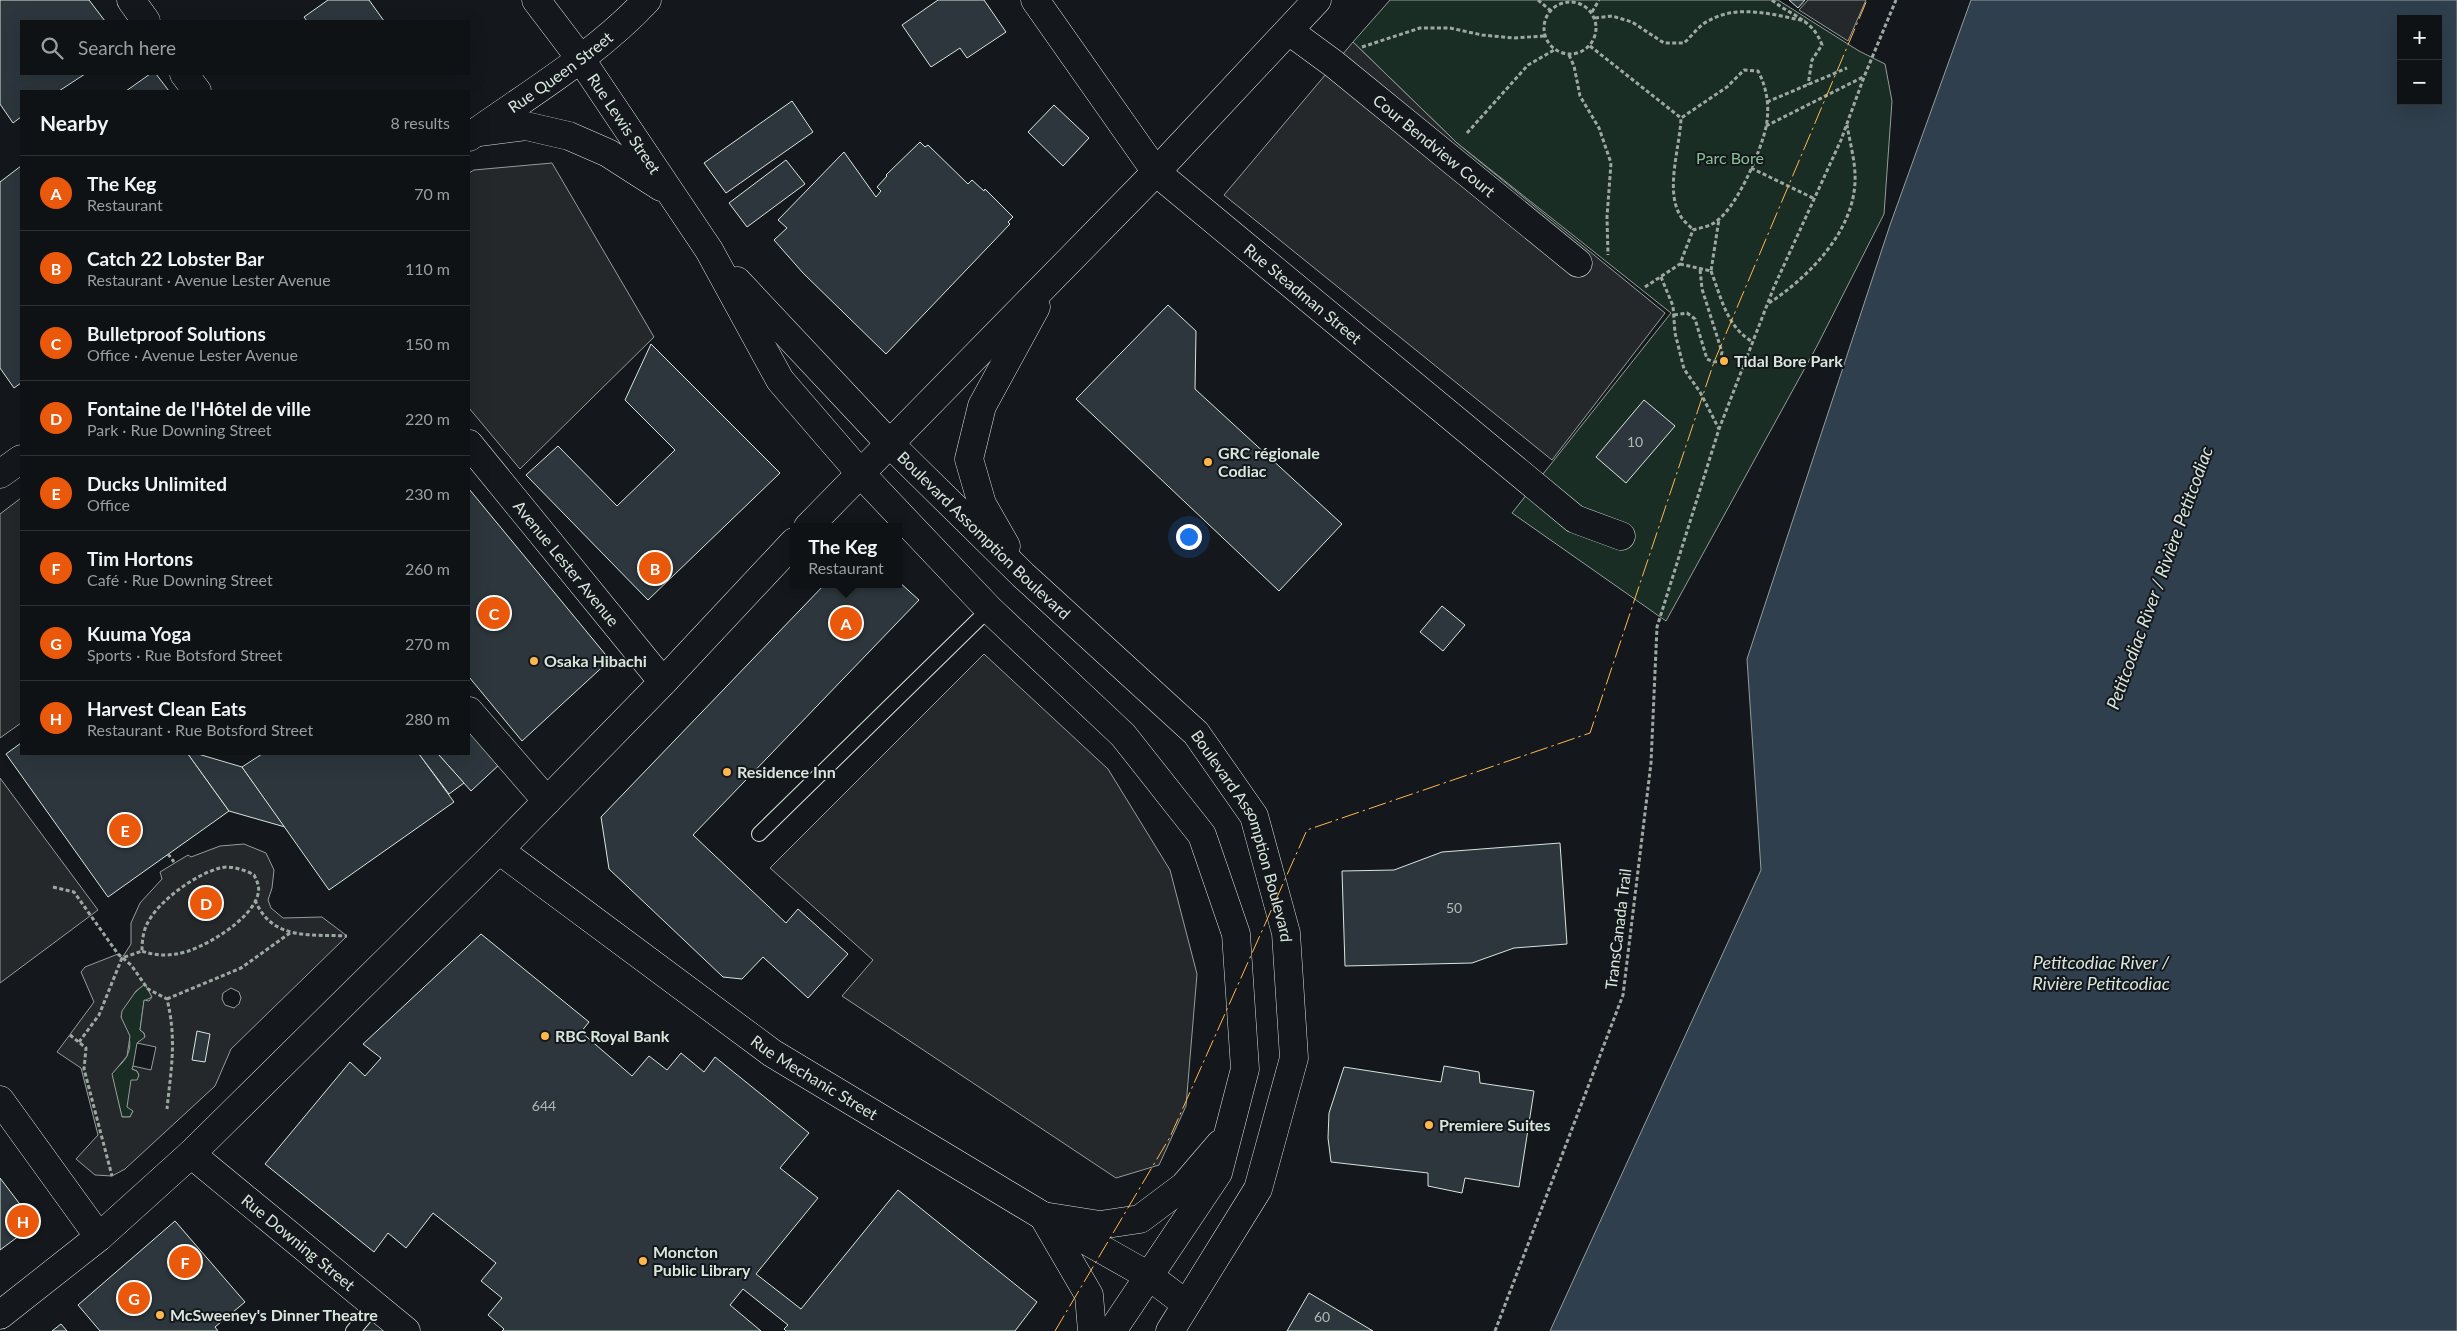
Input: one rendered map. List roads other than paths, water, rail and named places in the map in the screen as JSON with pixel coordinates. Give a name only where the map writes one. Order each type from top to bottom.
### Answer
[{"type":"main road","points":[[130,0],[145,20]]},
{"type":"main road","name":"Rue Lewis Street","points":[[536,0],[580,58],[709,250],[780,380],[861,474]]},
{"type":"main road","name":"Rue Queen Street","points":[[472,135],[580,58],[635,13],[647,0]]},
{"type":"main road","name":"Rue Steadman Street","points":[[1035,0],[1156,172],[1574,519],[1621,536]]},
{"type":"main road","points":[[812,523],[1156,172],[1317,0]]},
{"type":"main road","name":"Cour Bendview Court","points":[[1289,31],[1334,64],[1578,263]]},
{"type":"main road","points":[[185,75],[196,90]]},
{"type":"main road","points":[[472,135],[526,126],[568,136],[608,153],[669,191]]},
{"type":"main road","name":"Rue Lewis Street","points":[[709,250],[890,444]]},
{"type":"main road","points":[[1022,575],[982,504],[969,460],[982,406],[1054,276]]},
{"type":"main road","name":"Boulevard Assomption Boulevard","points":[[890,444],[1022,575],[1196,733],[1254,816],[1286,933],[1294,1058],[1258,1189],[1170,1331]]},
{"type":"main road","name":"Avenue Lester Avenue","points":[[470,445],[663,682]]},
{"type":"main road","name":"Boulevard Assomption Boulevard","points":[[861,474],[989,609],[1123,735],[1202,835],[1236,934],[1244,1069],[1218,1173],[1112,1331]]},
{"type":"main road","points":[[0,1315],[99,1237],[191,1154],[499,850],[663,682],[790,546]]},
{"type":"main road","points":[[470,711],[547,801]]},
{"type":"main road","name":"Rue Mechanic Street","points":[[499,850],[772,1053],[1043,1216],[1149,1276],[1186,1304]]},
{"type":"main road","points":[[0,1100],[99,1237]]},
{"type":"main road","points":[[1043,1216],[1100,1225],[1140,1219],[1184,1186],[1228,1135]]},
{"type":"main road","name":"Rue Downing Street","points":[[191,1154],[406,1331]]},
{"type":"main road","points":[[1043,1216],[1089,1295],[1092,1331]]},
{"type":"lane","points":[[759,834],[989,609]]},
{"type":"lane","points":[[353,1331],[375,1305]]},
{"type":"water","name":"Petitcodiac River / Rivière Petitcodiac","points":[[1971,0],[2457,0],[2457,1331],[1550,1331],[1761,870],[1747,659],[1890,225]]},
{"type":"place","name":"Tidal Bore Park","points":[[1724,361]]},
{"type":"place","name":"GRC régionale Codiac","points":[[1208,462]]},
{"type":"place","name":"Catch 22 Lobster Bar","points":[[655,568]]},
{"type":"place","name":"Bulletproof Solutions","points":[[494,613]]},
{"type":"place","name":"The Keg","points":[[846,623]]},
{"type":"place","name":"Osaka Hibachi","points":[[534,661]]},
{"type":"place","name":"Residence Inn","points":[[727,772]]},
{"type":"place","name":"Ducks Unlimited","points":[[125,830]]},
{"type":"place","name":"Fontaine de l'Hôtel de ville","points":[[206,903]]},
{"type":"place","name":"RBC Royal Bank","points":[[545,1036]]},
{"type":"place","name":"Premiere Suites","points":[[1429,1125]]},
{"type":"place","name":"Harvest Clean Eats","points":[[23,1221]]},
{"type":"place","name":"Moncton Public Library","points":[[643,1261]]},
{"type":"place","name":"Tim Hortons","points":[[185,1262]]},
{"type":"place","name":"Kuuma Yoga","points":[[134,1298]]},
{"type":"place","name":"McSweeney's Dinner Theatre","points":[[160,1315]]},
{"type":"park label","name":"Parc Bore","points":[[1730,158]]}]
